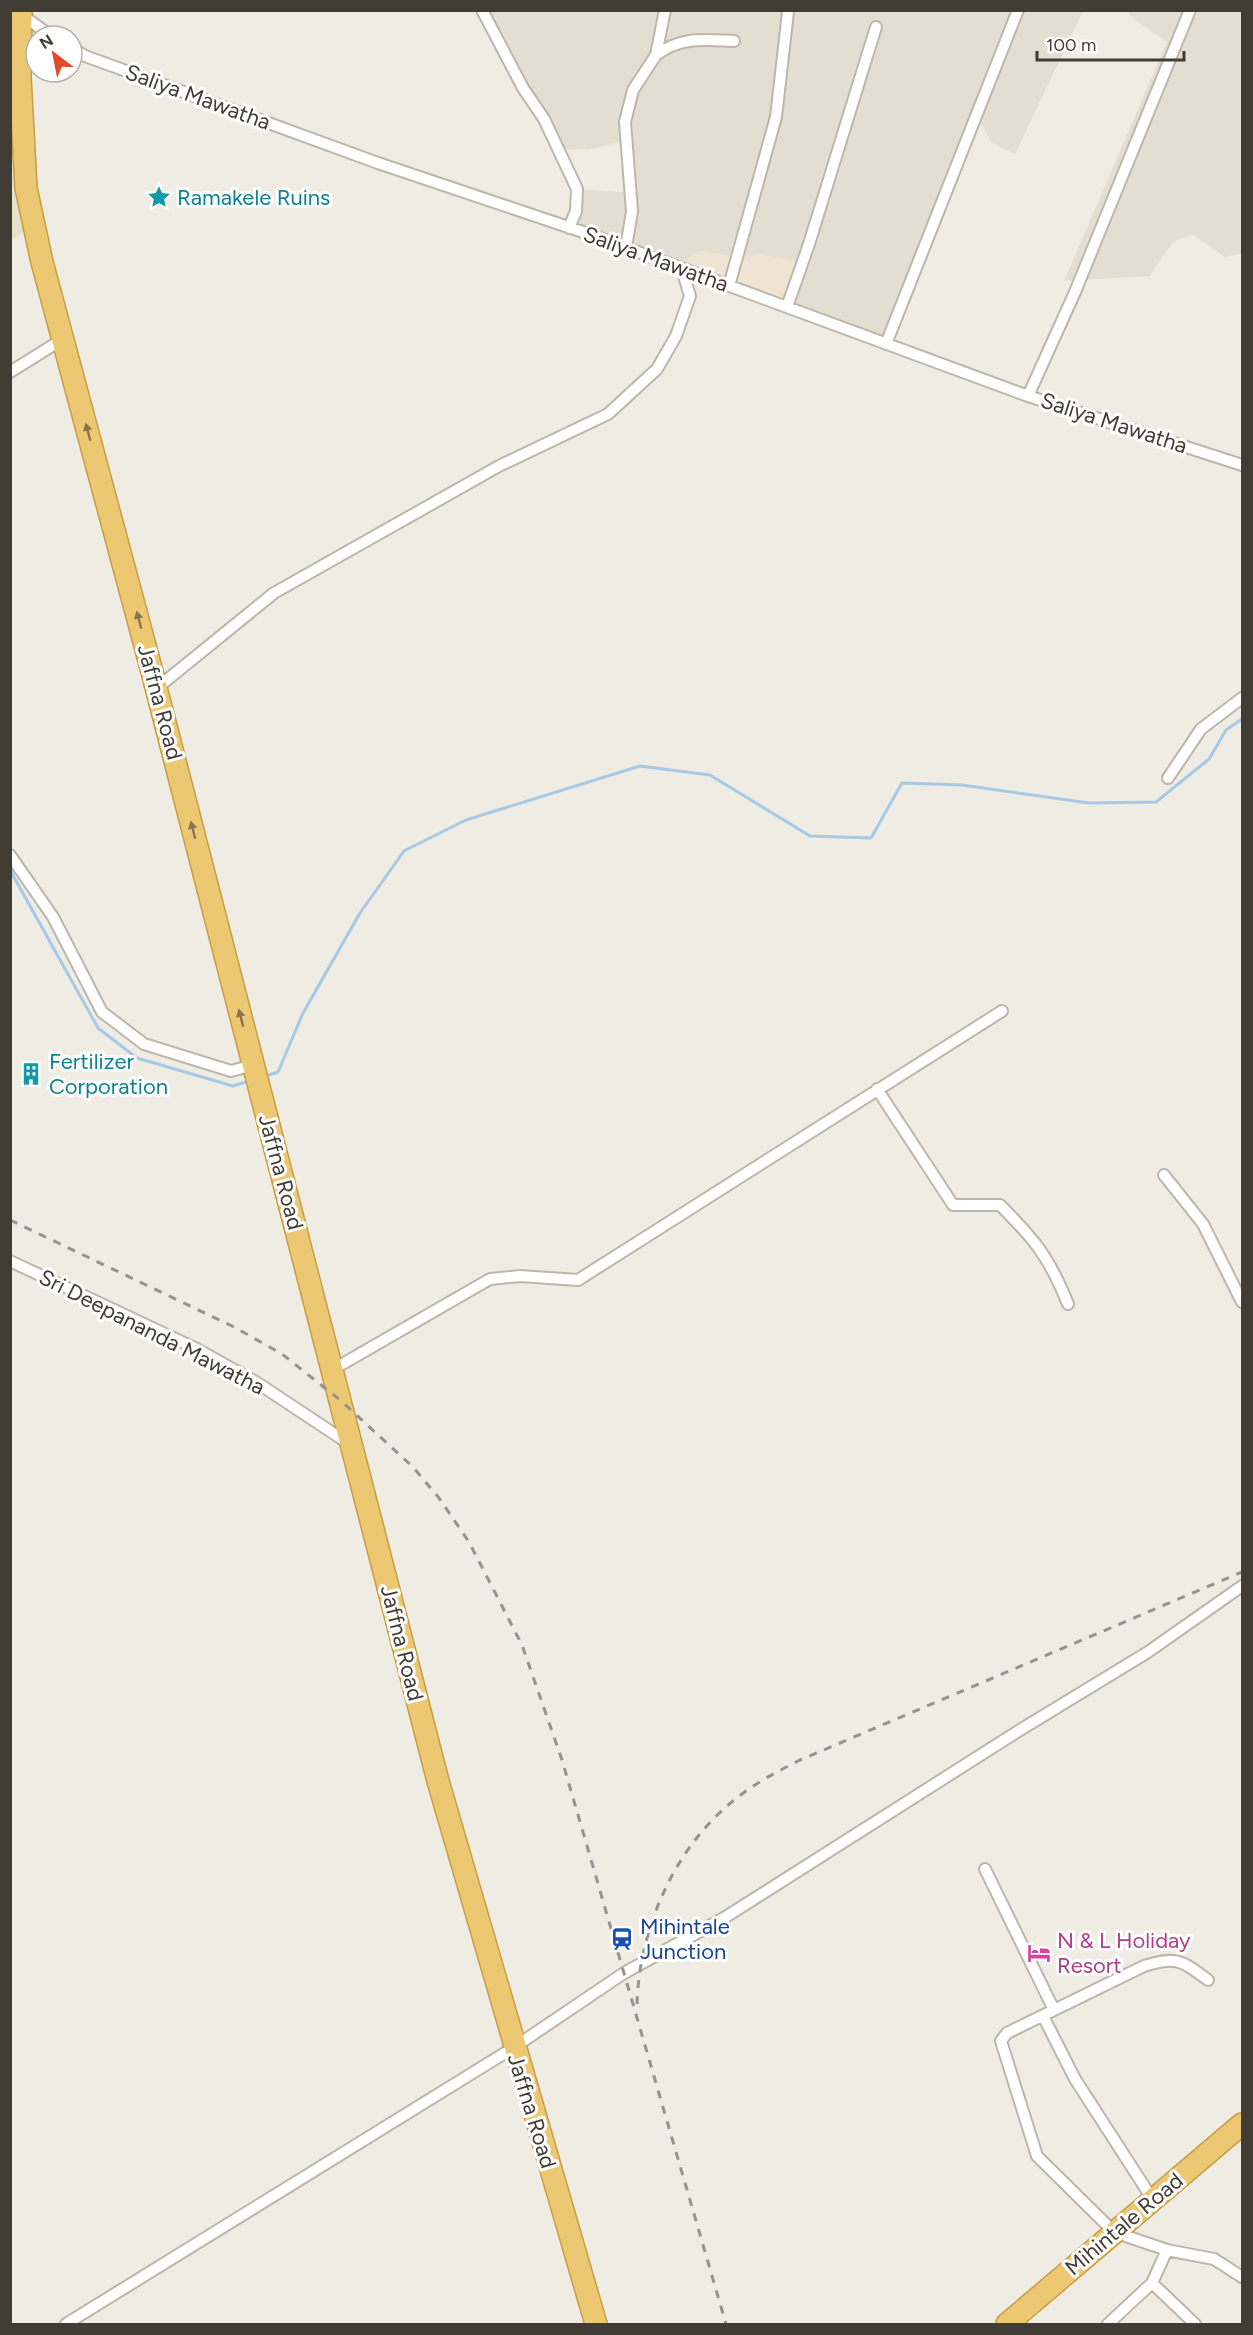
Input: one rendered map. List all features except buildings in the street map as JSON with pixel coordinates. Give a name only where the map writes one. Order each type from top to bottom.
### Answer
[{"type":"highway","name":"Jaffna Road","points":[[21,13],[20,77],[26,188],[63,339],[156,688],[438,1781],[513,2048],[596,2325]]},
{"type":"highway","name":"Mihintale Road","points":[[1007,2325],[1242,2124]]},
{"type":"street","points":[[482,10],[523,88],[544,119],[577,189],[576,211],[570,228]]},
{"type":"street","points":[[656,55],[665,10]]},
{"type":"street","points":[[886,344],[1018,10]]},
{"type":"street","points":[[1028,396],[1076,292],[1190,10]]},
{"type":"street","points":[[729,286],[776,117],[788,12]]},
{"type":"street","points":[[21,13],[35,24]]},
{"type":"street","points":[[787,307],[809,244],[876,27]]},
{"type":"street","points":[[626,248],[632,211],[625,122],[633,90],[656,55],[667,46],[692,39],[734,41]]},
{"type":"street","name":"Saliya Mawatha","points":[[84,55],[378,163],[626,248],[1028,396],[1242,465]]},
{"type":"street","points":[[156,688],[274,593],[499,466],[608,414],[657,369],[676,336],[690,296],[682,269]]},
{"type":"street","points":[[10,372],[63,339]]},
{"type":"street","points":[[1168,778],[1201,729],[1242,698]]},
{"type":"street","points":[[10,855],[53,917],[102,1012],[144,1044],[231,1071],[256,1075]]},
{"type":"street","points":[[332,1370],[490,1278],[520,1276],[578,1280],[1002,1011]]},
{"type":"street","points":[[877,1089],[954,1205],[1000,1204],[1037,1242],[1056,1274],[1068,1304]]},
{"type":"street","points":[[1164,1175],[1203,1224],[1242,1302]]},
{"type":"street","name":"Sri Deepananda Mawatha","points":[[10,1261],[197,1349],[256,1382],[351,1445]]},
{"type":"street","points":[[69,2324],[513,2048],[624,1973],[724,1918],[1020,1730],[1148,1652],[1242,1586]]},
{"type":"street","points":[[985,1869],[1054,2010]]},
{"type":"street","points":[[1208,1980],[1182,1960],[1164,1960],[1144,1966],[1007,2033],[1001,2041],[1037,2156],[1114,2232],[1167,2250],[1214,2259],[1242,2277]]},
{"type":"street","points":[[1043,2016],[1076,2079],[1153,2200]]},
{"type":"street","points":[[1108,2325],[1152,2283],[1167,2250]]},
{"type":"street","points":[[1152,2283],[1195,2325]]},
{"type":"shaded area","points":[[482,11],[1083,11],[1015,154],[992,143],[978,118],[886,344],[787,307],[760,254],[682,269],[569,228],[577,189],[632,193],[624,141],[588,150],[559,149]]},
{"type":"shaded area","points":[[1127,11],[1242,11],[1242,253],[1225,257],[1192,234],[1173,242],[1150,276],[1064,281],[1167,42],[1134,19]]},
{"type":"shaded area","points":[[10,131],[23,132],[33,222],[19,236],[11,240]]},
{"type":"shaded area","points":[[702,251],[739,257],[760,254],[801,263],[787,307],[682,269],[693,253]]},
{"type":"waterway","points":[[263,1077],[278,1072],[303,1013],[360,913],[404,851],[466,820],[640,766],[710,775],[810,836],[871,838],[902,783],[962,785],[1089,803],[1156,802],[1209,759],[1226,730],[1242,719]]},
{"type":"waterway","points":[[10,870],[98,1028],[137,1058],[233,1086],[249,1081]]},
{"type":"railway","points":[[10,1220],[234,1327],[282,1354],[340,1400],[413,1467],[439,1498],[469,1542],[522,1645],[562,1760],[726,2324]]},
{"type":"railway","points":[[637,2004],[644,1950],[652,1923],[674,1872],[706,1826],[743,1793],[800,1760],[1242,1572]]},
{"type":"place","name":"Ramakele Ruins","points":[[159,197]]},
{"type":"place","name":"Fertilizer Corporation","points":[[31,1074]]},
{"type":"place","name":"Mihintale Junction","points":[[622,1939]]},
{"type":"place","name":"N & L Holiday Resort","points":[[1039,1953]]}]
